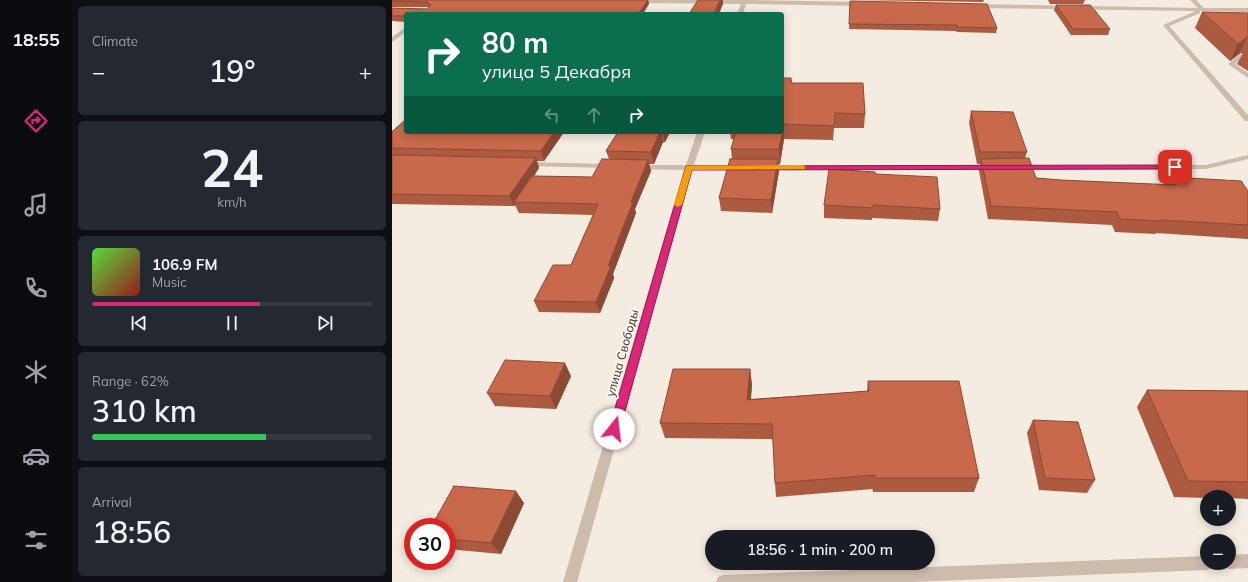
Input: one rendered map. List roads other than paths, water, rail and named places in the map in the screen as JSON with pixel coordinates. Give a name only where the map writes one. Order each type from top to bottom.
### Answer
[{"type":"street","points":[[1193,0],[1203,10]]},
{"type":"street","points":[[626,1],[745,1],[871,4]]},
{"type":"street","points":[[741,12],[745,1]]},
{"type":"street","points":[[966,6],[1248,10]]},
{"type":"street","points":[[1203,10],[1166,25],[1248,119]]},
{"type":"street","points":[[392,40],[404,31]]},
{"type":"street","points":[[1248,56],[1241,56],[1231,64],[1248,76]]},
{"type":"street","name":"улица Свободы","points":[[570,582],[689,168],[700,134]]},
{"type":"street","points":[[517,164],[689,168],[1206,167],[1248,157]]},
{"type":"street","points":[[1236,562],[1248,561]]},
{"type":"street","points":[[723,582],[1200,563]]}]
